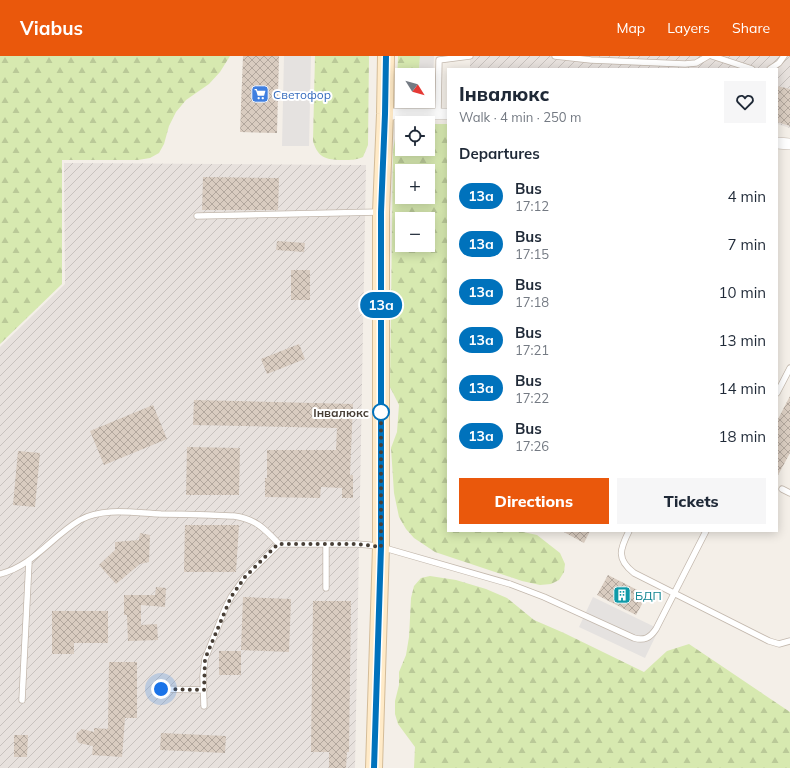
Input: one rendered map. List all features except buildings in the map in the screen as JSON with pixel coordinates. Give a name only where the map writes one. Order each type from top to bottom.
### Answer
[{"type":"main road","points":[[374,768],[381,547],[381,212],[386,56]]},
{"type":"street","points":[[385,114],[443,114]]},
{"type":"street","points":[[778,143],[786,145],[790,144]]},
{"type":"lane","points":[[443,114],[439,58],[470,56]]},
{"type":"lane","points":[[555,56],[591,60],[685,64],[696,63],[708,56]]},
{"type":"lane","points":[[712,56],[749,68]]},
{"type":"lane","points":[[772,68],[779,63],[784,56]]},
{"type":"lane","points":[[197,216],[381,212]]},
{"type":"lane","points":[[778,391],[790,368]]},
{"type":"lane","points":[[782,489],[790,493]]},
{"type":"lane","points":[[0,574],[19,568],[71,526],[91,516],[116,512],[244,517],[260,526],[278,544],[357,544],[381,547],[510,584],[544,597],[639,639],[645,639],[653,633],[706,532]]},
{"type":"lane","points":[[630,532],[622,547],[621,555],[623,562],[634,573],[769,641],[779,644],[790,641]]},
{"type":"lane","points":[[204,706],[205,659],[231,597],[245,577],[278,544]]},
{"type":"lane","points":[[326,544],[326,588]]},
{"type":"lane","points":[[22,700],[29,561]]},
{"type":"lane","points":[[161,689],[204,690]]},
{"type":"shaded area","points":[[284,56],[311,56],[309,146],[282,146]]},
{"type":"shaded area","points":[[420,56],[434,56],[434,68],[419,68]]},
{"type":"shaded area","points":[[470,56],[790,56],[790,128],[778,124],[778,68],[470,68]]},
{"type":"shaded area","points":[[64,163],[366,165],[355,768],[0,768],[0,347],[65,284]]},
{"type":"shaded area","points":[[593,597],[659,629],[645,658],[579,627]]},
{"type":"green space","points":[[0,56],[230,56],[220,72],[209,84],[186,100],[176,112],[159,153],[150,158],[138,160],[62,160],[62,284],[0,344]]},
{"type":"green space","points":[[315,56],[369,56],[368,145],[363,157],[351,160],[328,159],[321,155],[315,147],[313,141]]},
{"type":"green space","points":[[398,56],[420,56],[419,68],[397,68]]},
{"type":"green space","points":[[435,124],[447,124],[447,532],[523,532],[537,535],[560,553],[565,564],[564,572],[559,580],[551,584],[540,585],[522,581],[435,552],[414,538],[406,529],[399,517],[394,493],[391,448],[397,432],[399,405],[390,387],[393,150],[395,139],[395,156],[435,156]]},
{"type":"green space","points":[[430,576],[456,580],[486,589],[507,598],[534,620],[644,672],[667,651],[689,644],[790,712],[790,768],[414,768],[415,747],[398,724],[395,714],[395,701],[399,685],[399,672],[406,655],[409,637],[411,598],[414,586],[421,578]]},
{"type":"bus line","name":"13а","points":[[374,768],[381,547],[381,212],[386,56]]},
{"type":"place","name":"Светофор","points":[[260,94]]},
{"type":"place","name":"Інвалюкс","points":[[381,412]]},
{"type":"place","name":"БДП","points":[[622,595]]},
{"type":"route","points":[[161,689],[204,690],[204,667],[207,652],[231,597],[245,577],[278,544],[357,544],[381,547],[381,410],[381,412]]}]
